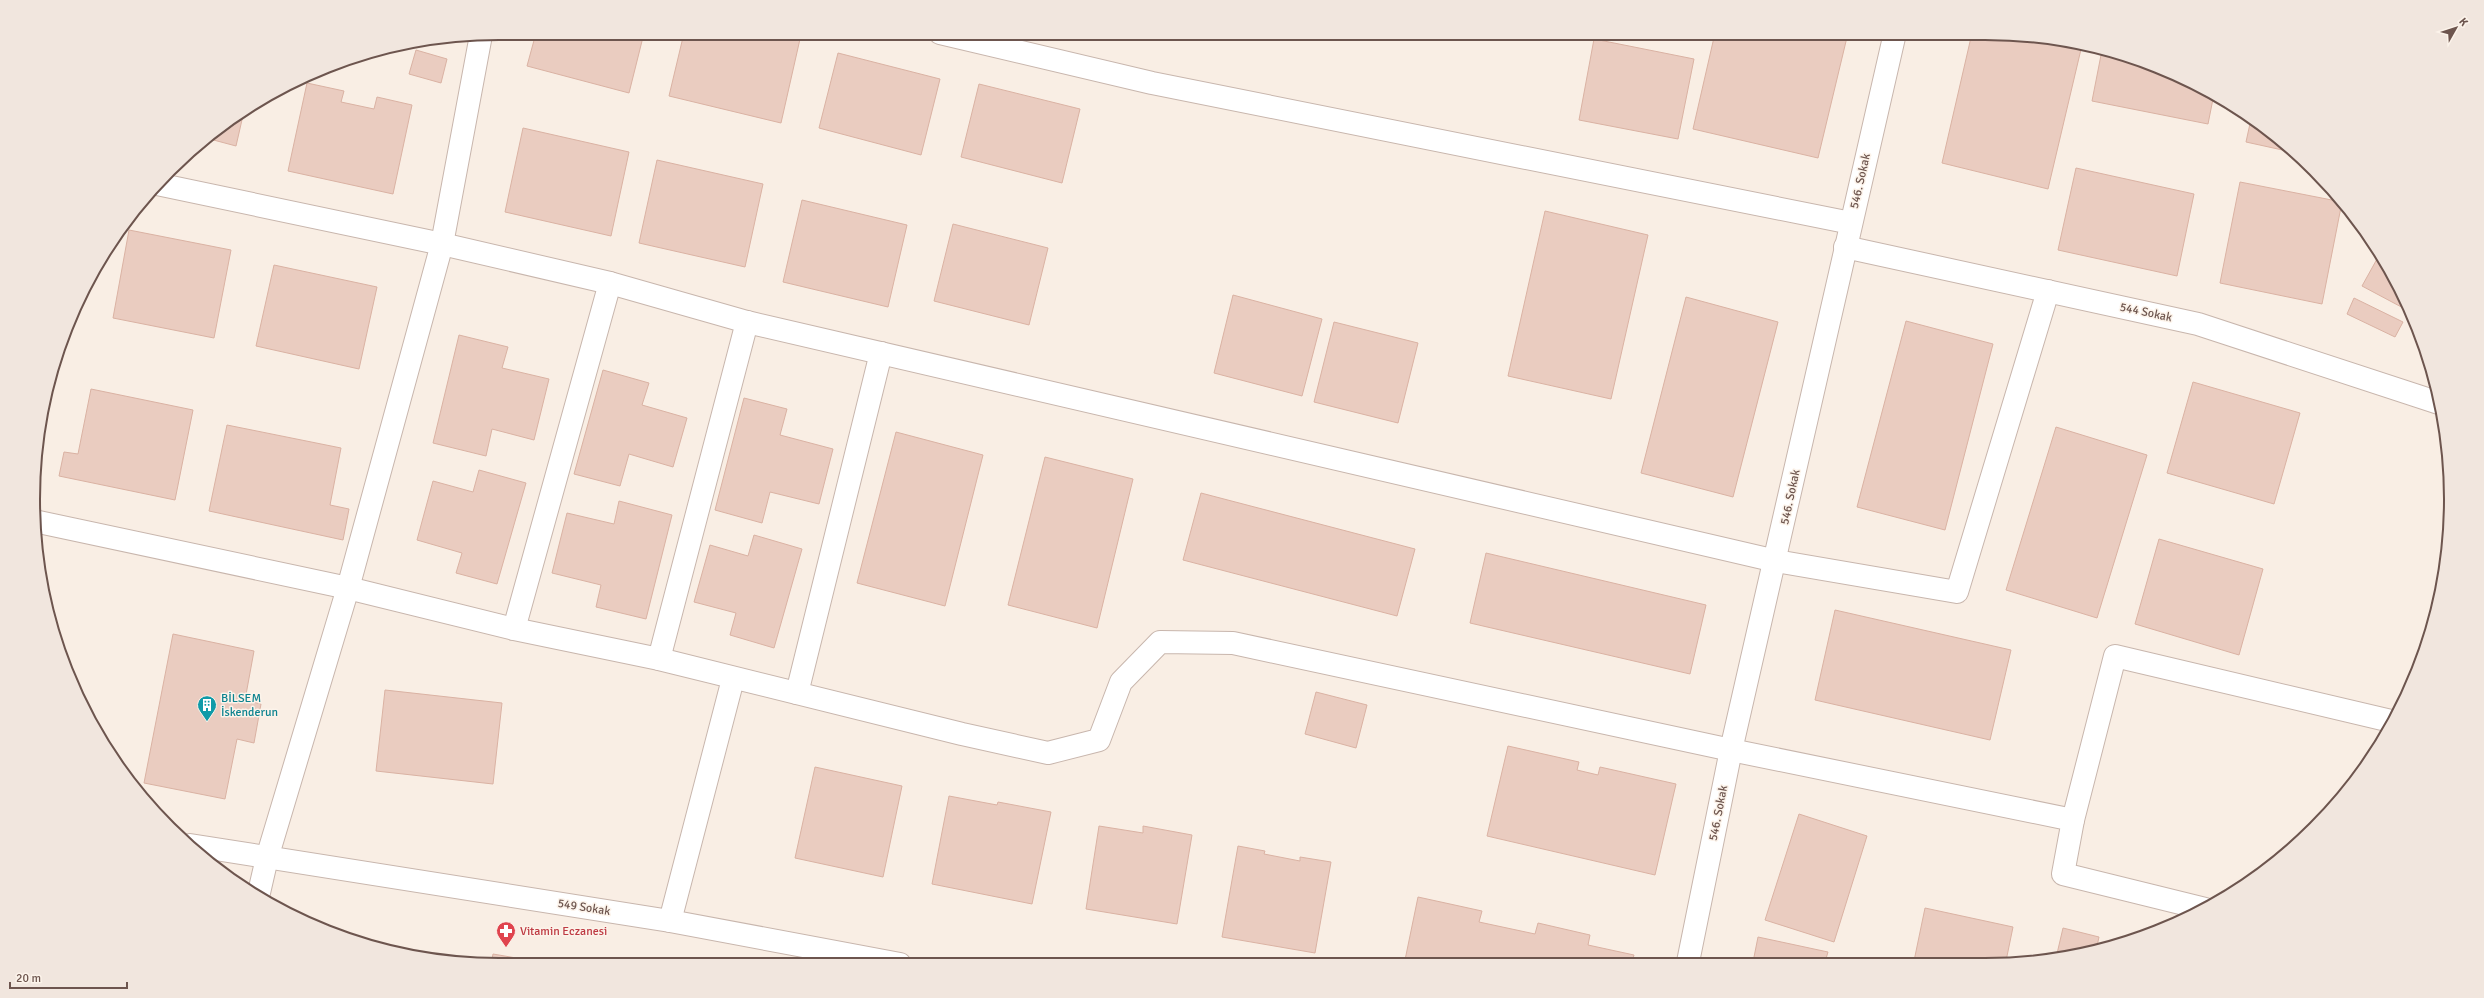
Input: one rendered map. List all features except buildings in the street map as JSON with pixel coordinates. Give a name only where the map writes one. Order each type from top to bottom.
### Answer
[{"type":"street","points":[[970,40],[1152,83],[1851,223]]},
{"type":"street","name":"546. Sokak","points":[[1689,958],[1731,750],[1776,561],[1845,247],[1893,40]]},
{"type":"street","points":[[260,891],[267,858],[348,588],[442,244],[480,41]]},
{"type":"street","points":[[164,185],[442,244],[610,283],[747,322],[1776,561],[1957,592],[2048,291]]},
{"type":"street","name":"544 Sokak","points":[[1845,247],[2198,324],[2433,401]]},
{"type":"street","points":[[514,629],[610,283]]},
{"type":"street","points":[[659,659],[747,322]]},
{"type":"street","points":[[797,693],[881,353]]},
{"type":"street","points":[[41,522],[348,588],[514,629],[659,659],[733,679],[1048,753],[1099,740],[1120,682],[1160,642],[1232,644],[1731,750],[2073,820]]},
{"type":"street","points":[[2196,907],[2063,874],[2073,820],[2115,656],[2387,720]]},
{"type":"street","points":[[670,921],[733,679]]},
{"type":"street","name":"549 Sokak","points":[[199,847],[670,921],[868,958]]},
{"type":"place","name":"BİLSEM İskenderun","points":[[207,722]]},
{"type":"place","name":"Vitamin Eczanesi","points":[[506,948]]}]
